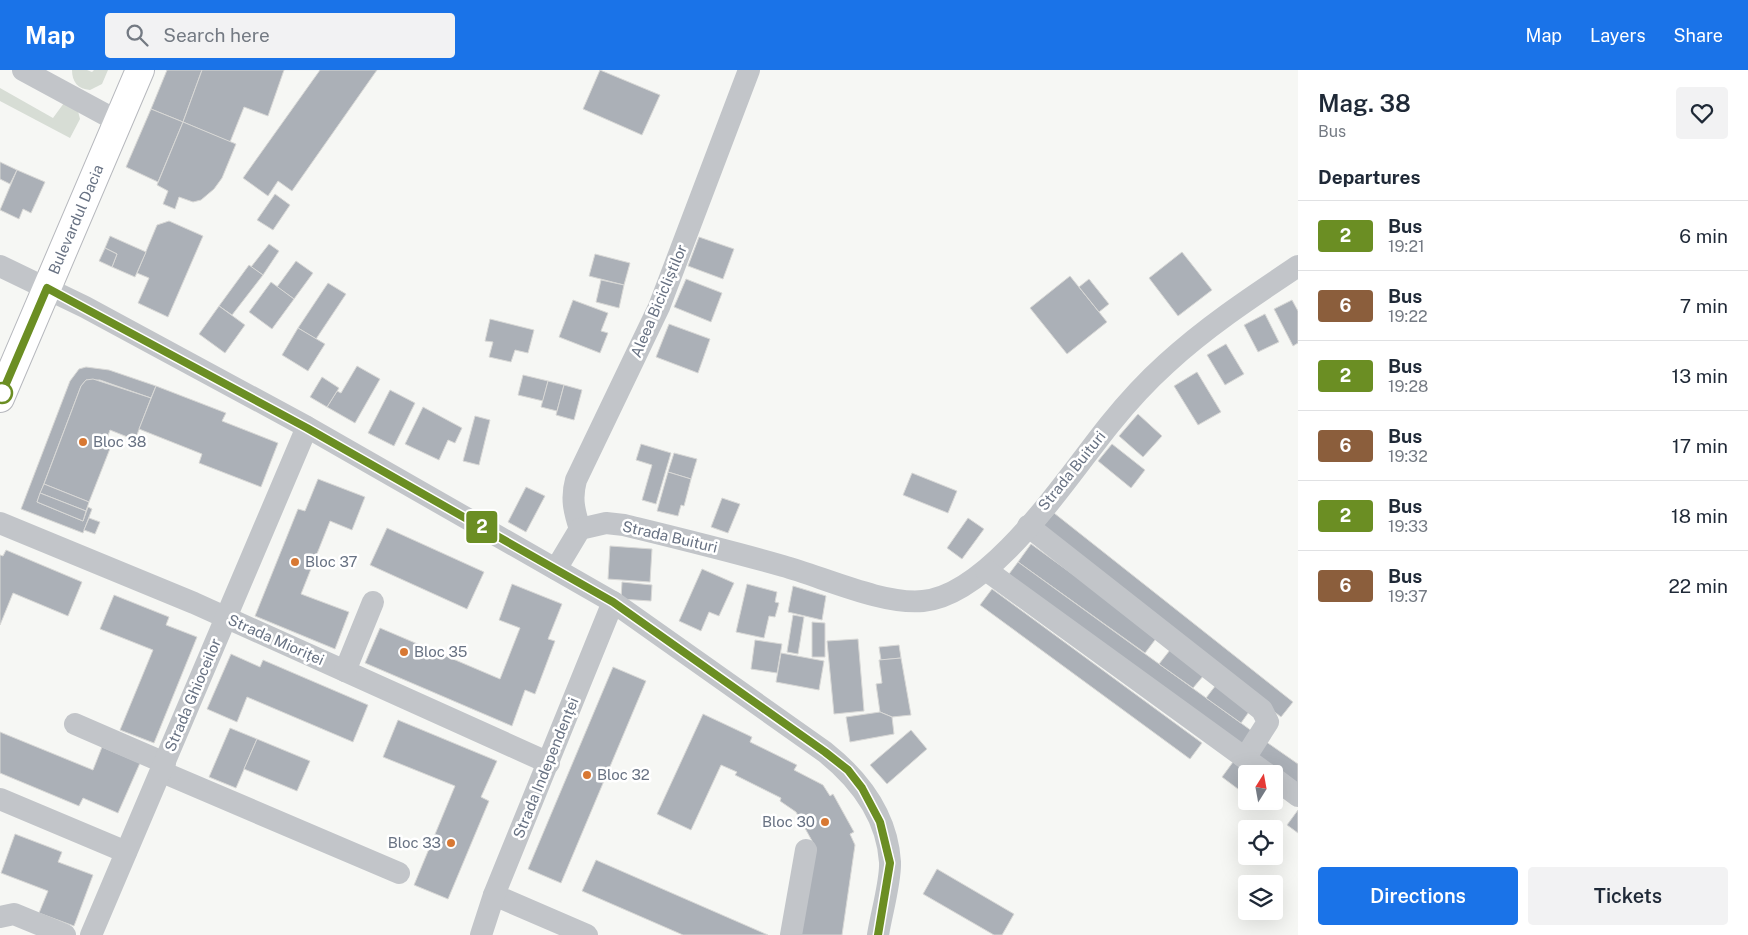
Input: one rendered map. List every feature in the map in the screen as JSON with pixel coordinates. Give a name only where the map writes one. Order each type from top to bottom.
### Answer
[{"type":"main road","name":"Bulevardul Dacia","points":[[0,398],[140,70]]},
{"type":"street","points":[[23,70],[119,122]]},
{"type":"street","name":"Aleea Bicicliștilor","points":[[580,529],[573,508],[572,493],[576,480],[659,307],[749,70]]},
{"type":"street","points":[[0,266],[47,288],[307,428],[613,602],[808,739],[848,770],[862,788],[880,822],[890,863],[878,935]]},
{"type":"street","name":"Strada Buituri","points":[[580,529],[606,523],[624,525],[783,566],[872,594],[910,602],[946,596],[969,584],[986,570],[1028,526],[1111,422],[1167,363],[1228,314],[1298,266]]},
{"type":"street","name":"Strada Ghioceilor","points":[[91,935],[307,428]]},
{"type":"street","name":"Strada Mioriței","points":[[0,523],[226,617],[549,764]]},
{"type":"street","points":[[1028,526],[1262,710],[1268,722],[1245,758]]},
{"type":"street","points":[[556,569],[580,529]]},
{"type":"street","points":[[986,570],[1255,765]]},
{"type":"street","points":[[345,671],[373,602]]},
{"type":"street","name":"Strada Independenței","points":[[481,935],[494,896],[613,602]]},
{"type":"street","points":[[76,724],[164,767],[399,874]]},
{"type":"street","points":[[1283,785],[1298,796]]},
{"type":"street","points":[[0,799],[126,852]]},
{"type":"street","points":[[791,935],[806,850]]},
{"type":"street","points":[[494,896],[587,935]]},
{"type":"street","points":[[0,916],[14,914],[64,935]]},
{"type":"shaded area","points":[[72,70],[92,72],[94,70],[108,70],[102,84],[90,90],[76,84]]},
{"type":"shaded area","points":[[0,88],[53,118],[64,103],[78,111],[80,119],[70,138],[0,101]]},
{"type":"building","points":[[167,70],[202,70],[183,122],[151,109]]},
{"type":"building","points":[[202,70],[284,70],[268,116],[244,107],[230,142],[183,122]]},
{"type":"building","points":[[320,70],[377,70],[292,191],[278,181],[268,196],[243,178]]},
{"type":"building","points":[[600,70],[660,95],[642,135],[583,109]]},
{"type":"building","points":[[151,109],[183,122],[158,182],[126,167]]},
{"type":"building","points":[[183,122],[236,144],[222,178],[214,189],[201,200],[193,202],[179,197],[175,209],[163,204],[168,191],[157,185]]},
{"type":"building","points":[[0,162],[17,170],[10,184],[0,179]]},
{"type":"building","points":[[17,170],[45,182],[31,213],[23,209],[19,219],[0,210]]},
{"type":"building","points":[[275,194],[290,205],[273,230],[257,220]]},
{"type":"building","points":[[169,221],[203,236],[168,317],[138,303],[149,278],[137,273],[157,225]]},
{"type":"building","points":[[110,236],[146,252],[135,277],[112,267],[117,254],[105,248]]},
{"type":"building","points":[[699,237],[734,249],[723,279],[688,266]]},
{"type":"building","points":[[269,244],[279,251],[263,275],[251,267]]},
{"type":"building","points":[[105,248],[117,254],[112,267],[99,261]]},
{"type":"building","points":[[1182,252],[1212,290],[1178,316],[1149,278]]},
{"type":"building","points":[[595,254],[630,263],[624,285],[589,276]]},
{"type":"building","points":[[296,261],[313,273],[294,299],[277,287]]},
{"type":"building","points":[[249,265],[263,275],[232,315],[219,306]]},
{"type":"building","points":[[1070,276],[1107,322],[1067,354],[1030,308]]},
{"type":"building","points":[[686,279],[722,293],[711,322],[674,307]]},
{"type":"building","points":[[1089,279],[1109,304],[1099,312],[1079,287]]},
{"type":"building","points":[[601,280],[624,285],[619,308],[596,302]]},
{"type":"building","points":[[271,282],[294,299],[272,329],[249,312]]},
{"type":"building","points":[[328,283],[346,294],[316,339],[298,328]]},
{"type":"building","points":[[573,300],[608,313],[601,331],[608,333],[600,353],[559,337]]},
{"type":"building","points":[[1292,300],[1298,311],[1298,343],[1293,346],[1274,309]]},
{"type":"building","points":[[219,306],[245,325],[225,353],[199,334]]},
{"type":"building","points":[[1265,314],[1279,342],[1258,352],[1244,325]]},
{"type":"building","points":[[490,319],[534,330],[528,353],[515,350],[511,362],[489,357],[493,342],[485,341]]},
{"type":"building","points":[[669,324],[710,339],[698,373],[656,357]]},
{"type":"building","points":[[298,328],[325,344],[308,371],[282,355]]},
{"type":"building","points":[[1226,344],[1244,374],[1225,385],[1207,355]]},
{"type":"building","points":[[357,366],[380,379],[355,423],[327,407],[337,391],[341,393]]},
{"type":"building","points":[[86,367],[109,370],[156,386],[151,398],[100,380],[86,380],[81,386],[37,502],[83,521],[88,507],[92,509],[83,533],[21,509],[70,381],[79,369]]},
{"type":"building","points":[[1197,372],[1221,412],[1198,425],[1174,386]]},
{"type":"building","points":[[523,375],[548,381],[543,401],[518,395]]},
{"type":"building","points":[[322,377],[339,388],[327,407],[310,397]]},
{"type":"building","name":"Bloc 38","points":[[93,379],[151,398],[135,440],[110,430],[105,444],[111,446],[89,502],[44,484],[81,386],[86,380]]},
{"type":"building","points":[[548,381],[564,385],[557,411],[541,407]]},
{"type":"building","points":[[564,385],[582,390],[574,420],[556,415]]},
{"type":"building","points":[[156,386],[226,413],[222,421],[278,443],[261,487],[199,463],[202,454],[139,429]]},
{"type":"building","points":[[390,390],[415,403],[394,446],[368,433]]},
{"type":"building","points":[[423,407],[462,428],[455,443],[448,440],[439,460],[405,444]]},
{"type":"building","points":[[1138,414],[1162,436],[1143,457],[1119,436]]},
{"type":"building","points":[[475,416],[490,420],[479,465],[463,461]]},
{"type":"building","points":[[641,444],[671,453],[656,504],[642,500],[652,465],[636,460]]},
{"type":"building","points":[[1112,444],[1145,470],[1131,488],[1098,461]]},
{"type":"building","points":[[674,453],[697,459],[691,479],[668,472]]},
{"type":"building","points":[[668,472],[691,479],[684,506],[681,505],[678,516],[657,511]]},
{"type":"building","points":[[912,473],[957,491],[948,513],[903,495]]},
{"type":"building","name":"Bloc 37","points":[[318,479],[365,497],[352,530],[330,521],[301,594],[349,612],[335,649],[255,616],[298,509],[305,511]]},
{"type":"building","points":[[44,484],[89,502],[86,511],[40,493]]},
{"type":"building","points":[[526,487],[545,496],[526,532],[508,522]]},
{"type":"building","points":[[40,493],[86,511],[83,521],[37,502]]},
{"type":"building","points":[[722,498],[740,504],[728,533],[711,527]]},
{"type":"building","points":[[1054,513],[1293,702],[1281,717],[1041,528]]},
{"type":"building","points":[[89,518],[100,522],[95,534],[84,530]]},
{"type":"building","points":[[968,518],[984,529],[962,559],[947,548]]},
{"type":"building","points":[[387,528],[484,572],[467,609],[370,565]]},
{"type":"building","points":[[1031,544],[1158,636],[1145,653],[1018,562]]},
{"type":"building","points":[[610,546],[652,549],[650,582],[608,579]]},
{"type":"building","points":[[6,550],[82,582],[68,616],[13,593],[0,625],[0,555],[3,556]]},
{"type":"building","points":[[1018,562],[1256,734],[1244,750],[1006,578]]},
{"type":"building","points":[[702,569],[734,583],[719,616],[709,612],[701,631],[679,621]]},
{"type":"building","points":[[622,582],[652,585],[651,601],[621,599]]},
{"type":"building","name":"Bloc 35","points":[[512,584],[562,604],[548,639],[555,641],[535,694],[525,690],[512,726],[365,663],[380,628],[500,679],[520,628],[499,620]]},
{"type":"building","points":[[747,584],[777,592],[775,602],[779,603],[775,617],[769,616],[764,638],[736,632]]},
{"type":"building","points":[[793,586],[826,596],[822,620],[788,612]]},
{"type":"building","points":[[992,589],[1202,743],[1190,759],[980,605]]},
{"type":"building","points":[[114,595],[169,617],[166,625],[197,637],[154,743],[120,730],[153,650],[100,629]]},
{"type":"building","points":[[793,615],[804,617],[798,654],[787,652]]},
{"type":"building","points":[[812,622],[825,623],[825,657],[812,657]]},
{"type":"building","points":[[858,639],[864,711],[834,714],[827,641]]},
{"type":"building","points":[[755,640],[782,644],[777,673],[751,669]]},
{"type":"building","points":[[899,645],[901,658],[881,660],[879,647]]},
{"type":"building","points":[[1170,650],[1204,675],[1193,688],[1159,664]]},
{"type":"building","points":[[781,653],[824,661],[819,690],[776,682]]},
{"type":"building","points":[[231,654],[260,667],[263,660],[368,705],[353,742],[247,697],[237,722],[207,709]]},
{"type":"building","points":[[901,658],[911,715],[892,717],[880,712],[876,684],[882,683],[879,660]]},
{"type":"building","name":"Bloc 32","points":[[613,667],[646,681],[561,883],[528,869]]},
{"type":"building","points":[[1216,685],[1251,709],[1241,723],[1206,698]]},
{"type":"building","points":[[880,712],[892,717],[894,734],[850,742],[846,717]]},
{"type":"building","name":"Bloc 30","points":[[703,714],[752,737],[750,742],[797,765],[794,770],[823,785],[830,796],[833,794],[854,832],[850,834],[855,845],[842,935],[801,935],[816,848],[796,812],[780,801],[781,798],[735,775],[737,772],[721,765],[691,830],[657,814]]},
{"type":"building","name":"Bloc 33","points":[[398,720],[497,761],[481,797],[489,801],[448,899],[414,885],[455,786],[383,757]]},
{"type":"building","points":[[230,728],[257,739],[236,788],[209,777]]},
{"type":"building","points":[[911,730],[927,749],[887,784],[870,765]]},
{"type":"building","points":[[0,732],[93,770],[102,747],[140,763],[118,813],[83,798],[79,806],[0,773]]},
{"type":"building","points":[[257,739],[310,761],[297,791],[244,769]]},
{"type":"building","points":[[1265,741],[1298,764],[1298,788],[1283,778],[1283,765],[1264,765],[1254,758]]},
{"type":"building","points":[[1233,762],[1238,766],[1238,789],[1222,777]]},
{"type":"building","points":[[1298,810],[1298,833],[1287,825]]},
{"type":"building","points":[[15,834],[62,852],[58,862],[93,875],[74,926],[39,913],[48,891],[1,873]]},
{"type":"building","points":[[596,860],[768,935],[683,935],[582,891]]},
{"type":"building","points":[[937,869],[1014,914],[1002,935],[994,935],[923,894]]},
{"type":"bus line","name":"2","points":[[0,398],[47,288],[175,355],[307,428],[613,602],[808,739],[848,770],[871,801],[880,822],[890,863],[878,935]]},
{"type":"place","name":"Bloc 38","points":[[83,442]]},
{"type":"place","name":"Bloc 37","points":[[295,562]]},
{"type":"place","name":"Bloc 35","points":[[404,652]]},
{"type":"place","name":"Bloc 32","points":[[587,775]]},
{"type":"place","name":"Bloc 30","points":[[825,822]]},
{"type":"place","name":"Bloc 33","points":[[451,843]]}]
